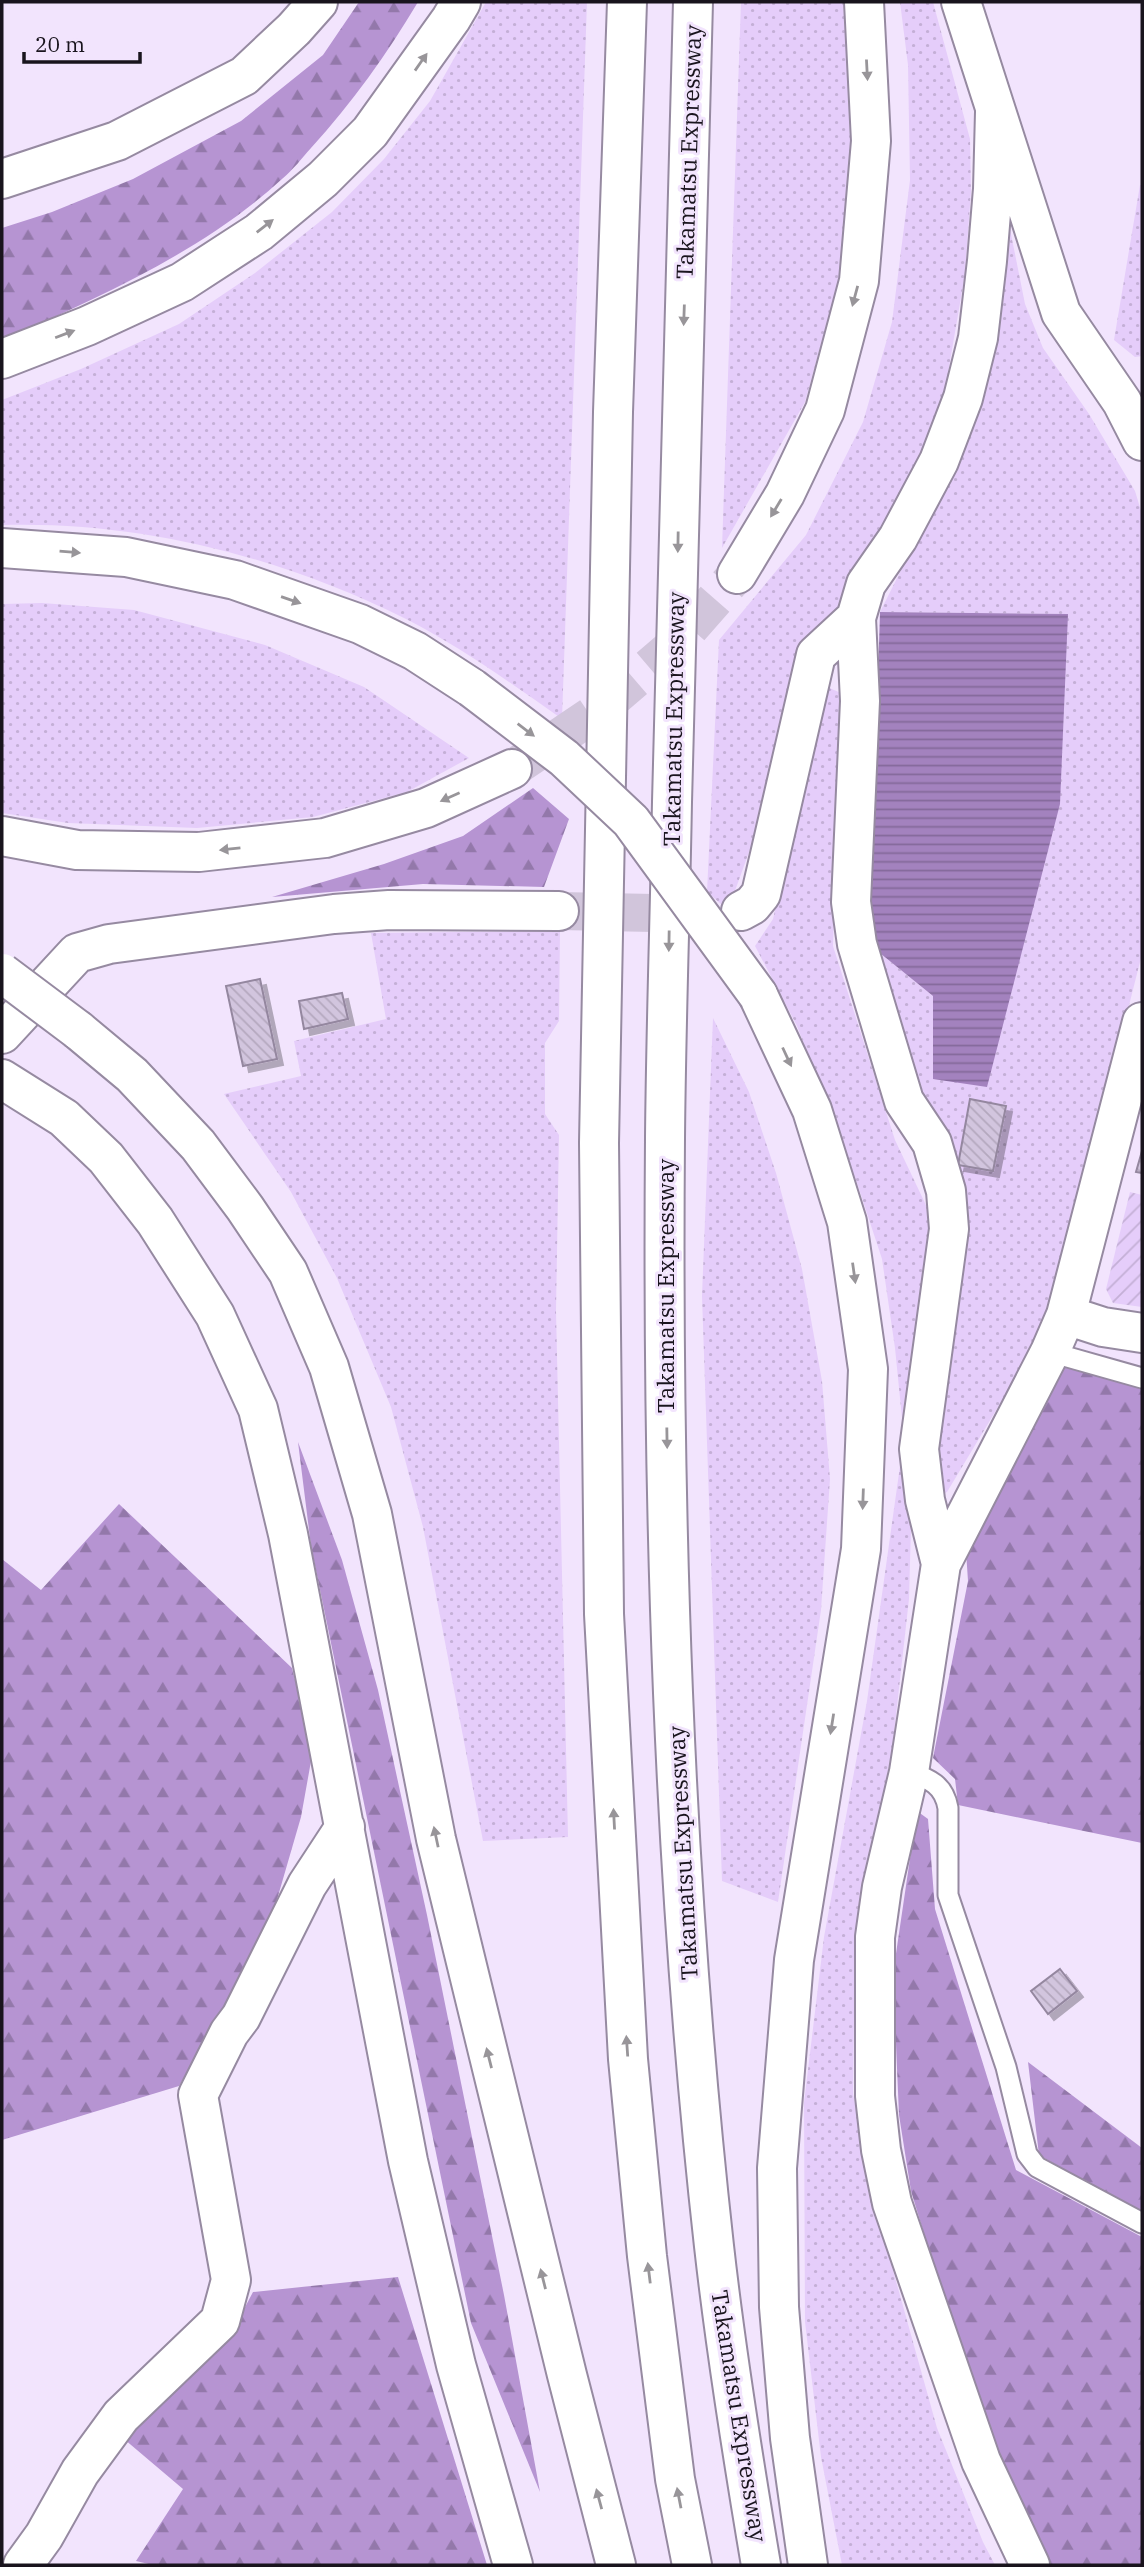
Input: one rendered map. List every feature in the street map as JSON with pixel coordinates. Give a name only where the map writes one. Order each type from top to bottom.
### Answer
[{"type":"main road","points":[[2,179],[117,142],[244,76],[294,29],[318,2]]},
{"type":"main road","points":[[2,359],[87,326],[181,282],[259,232],[323,179],[370,132],[461,2]]},
{"type":"main road","points":[[627,2],[613,425],[599,1143],[604,1614],[628,2059],[647,2256],[676,2479],[692,2565]]},
{"type":"main road","name":"Takamatsu Expressway","points":[[693,2],[665,1120],[665,1370],[671,1609],[681,1863],[695,2057],[714,2248],[738,2432],[761,2565]]},
{"type":"main road","points":[[737,574],[785,494],[825,410],[859,281],[870,141],[864,2]]},
{"type":"main road","points":[[961,2],[1061,313],[1132,396],[1142,441]]},
{"type":"main road","points":[[941,1563],[925,1500],[919,1449],[949,1229],[948,1207],[932,1143],[904,1101],[857,944],[851,902],[860,701],[856,618],[866,584],[898,538],[939,461],[963,398],[978,338],[987,261],[993,189],[995,112]]},
{"type":"main road","points":[[2,548],[126,557],[235,580],[360,624],[415,651],[472,688],[564,758],[631,821],[758,995],[812,1111],[847,1222],[868,1369],[861,1549],[794,1959],[777,2168],[779,2307],[790,2438],[808,2565]]},
{"type":"main road","points":[[741,911],[752,905],[761,894],[816,655],[856,618]]},
{"type":"main road","points":[[2,836],[77,850],[199,852],[325,838],[426,808],[512,769]]},
{"type":"main road","points":[[2,1034],[77,953],[109,944],[334,914],[389,910],[559,911]]},
{"type":"main road","points":[[2,973],[132,1075],[188,1135],[245,1208],[288,1272],[329,1367],[372,1514],[436,1839],[616,2565]]},
{"type":"main road","points":[[1030,2565],[981,2460],[961,2408],[892,2203],[881,2150],[875,2095],[875,1937],[882,1887],[909,1772],[941,1563],[1050,1352],[1066,1315],[1142,1022]]},
{"type":"main road","points":[[2,1079],[64,1118],[106,1158],[155,1222],[215,1315],[258,1409],[274,1470],[408,2161],[456,2365],[513,2565]]},
{"type":"main road","points":[[1066,1315],[1103,1328],[1142,1334]]},
{"type":"main road","points":[[23,2565],[44,2536],[80,2472],[121,2416],[220,2321],[231,2280],[198,2095],[229,2033],[241,2017],[307,1885],[345,1827]]},
{"type":"lane","points":[[1050,1352],[1142,1378]]},
{"type":"lane","points":[[909,1772],[932,1780],[945,1794],[948,1808],[948,1895],[1006,2067],[1027,2154],[1037,2167],[1142,2223]]},
{"type":"shaded area","points":[[486,2],[587,2],[562,719],[486,666],[426,630],[358,597],[310,578],[210,547],[158,537],[107,529],[2,525],[2,400],[81,369],[179,324],[255,273],[332,212],[384,159],[430,101]]},
{"type":"shaded area","points":[[741,2],[843,2],[854,167],[843,264],[805,402],[722,548]]},
{"type":"shaded area","points":[[900,2],[933,2],[970,139],[971,191],[965,274],[944,396],[909,484],[810,655],[773,786],[728,910],[707,892],[719,640],[806,535],[863,422],[892,322],[910,180],[908,65]]},
{"type":"shaded area","points":[[1140,185],[1142,356],[1135,357],[1114,340]]},
{"type":"shaded area","points":[[1008,219],[1025,304],[1043,348],[1089,414],[1135,491],[1142,514],[1142,954],[1049,1322],[947,1492],[937,1497],[934,1452],[956,1322],[963,1200],[918,1103],[870,945],[933,996],[933,1079],[1068,614],[880,612],[953,467]]},
{"type":"shaded area","points":[[42,603],[134,610],[265,645],[364,687],[469,758],[407,792],[313,817],[197,828],[68,823],[2,813],[2,604]]},
{"type":"shaded area","points":[[880,612],[1068,614],[1060,804],[987,1087],[933,1079],[933,996],[870,945]]},
{"type":"shaded area","points":[[827,687],[841,693],[833,946],[895,1140],[934,1222],[901,1458],[902,1418],[882,1259],[858,1186],[797,1026],[755,946],[773,919]]},
{"type":"shaded area","points":[[560,931],[559,1021],[545,1043],[545,1114],[559,1135],[556,1311],[568,1837],[483,1841],[423,1527],[391,1407],[337,1278],[291,1192],[224,1094],[301,1076],[294,1041],[386,1019],[371,933]]},
{"type":"shaded area","points":[[713,1018],[749,1092],[776,1173],[802,1269],[822,1381],[830,1479],[821,1610],[778,1902],[722,1881],[702,1296]]},
{"type":"shaded area","points":[[1130,1192],[1142,1195],[1142,1307],[1113,1303],[1106,1289]]},
{"type":"shaded area","points":[[901,1458],[911,1526],[909,1599],[892,1751],[855,1933],[853,2094],[872,2195],[937,2428],[995,2565],[842,2565],[821,2457],[805,2322],[804,2103],[824,1937],[867,1701]]},
{"type":"green space","points":[[359,2],[418,2],[355,96],[286,175],[251,205],[184,251],[112,289],[2,341],[2,228],[52,212],[133,179],[241,121],[323,55]]},
{"type":"green space","points":[[533,788],[569,819],[544,887],[423,884],[272,897],[384,864],[463,836]]},
{"type":"green space","points":[[1059,1367],[1142,1379],[1142,1843],[958,1805],[955,1779],[933,1758],[968,1581],[966,1551]]},
{"type":"green space","points":[[298,1442],[342,1560],[378,1690],[504,2295],[540,2492],[471,2323],[311,1546]]},
{"type":"green space","points":[[119,1504],[292,1668],[313,1750],[301,1817],[267,1934],[179,2086],[2,2140],[2,1559],[41,1590]]},
{"type":"green space","points":[[917,1811],[928,1819],[935,1909],[1016,2170],[1142,2237],[1142,2565],[1049,2565],[986,2423],[911,2191],[899,2115],[893,1974]]},
{"type":"green space","points":[[1028,2062],[1142,2148],[1142,2214],[1039,2155]]},
{"type":"green space","points":[[398,2277],[487,2565],[153,2565],[136,2561],[183,2489],[124,2439],[233,2330],[253,2292]]},
{"type":"building","points":[[260,979],[277,1059],[243,1066],[226,986]]},
{"type":"building","points":[[342,993],[348,1019],[304,1029],[299,1001]]},
{"type":"building","points":[[970,1099],[1006,1106],[993,1171],[958,1165]]},
{"type":"building","points":[[1142,1151],[1142,1173],[1136,1172]]},
{"type":"building","points":[[1060,1969],[1077,1991],[1048,2014],[1031,1991]]},
{"type":"tunnel","points":[[512,769],[598,711],[675,645],[737,574]]},
{"type":"tunnel","points":[[559,911],[701,914]]}]
